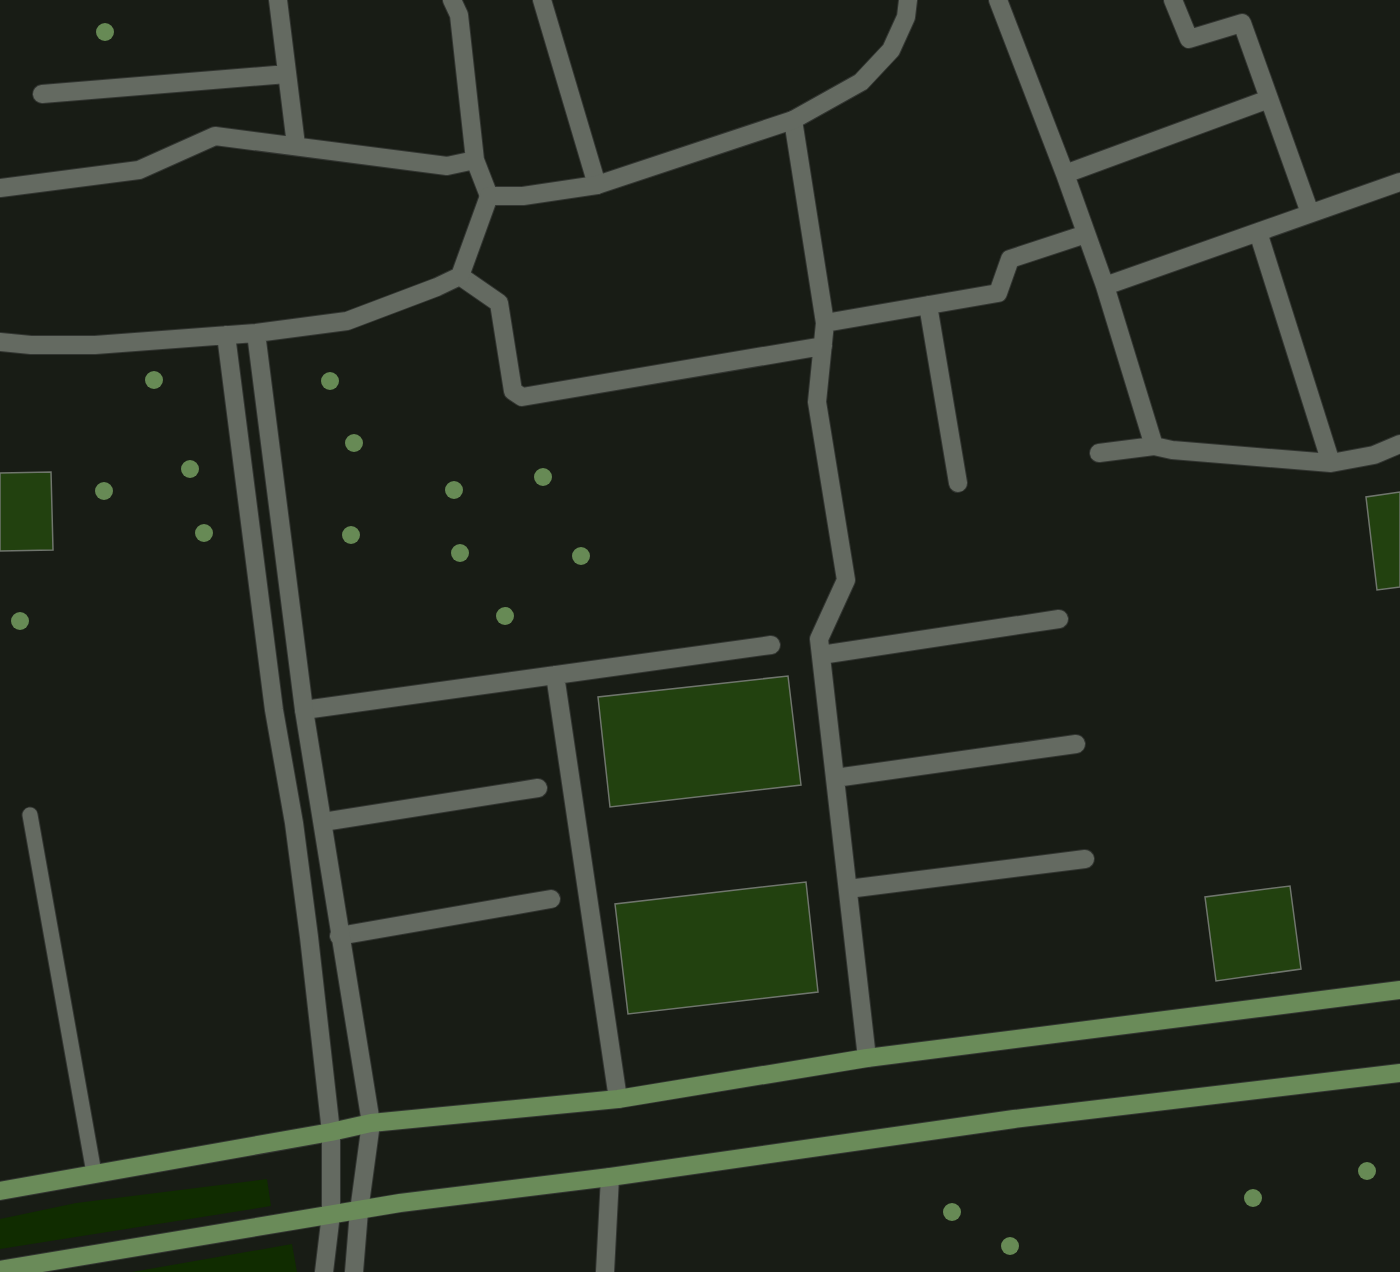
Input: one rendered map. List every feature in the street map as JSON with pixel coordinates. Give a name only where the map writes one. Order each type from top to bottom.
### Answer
[{"type":"main road","points":[[0,1191],[371,1123],[618,1099],[867,1058],[1400,990]]},
{"type":"main road","points":[[0,1270],[400,1203],[610,1177],[1014,1119],[1400,1073]]},
{"type":"street","points":[[278,0],[296,145]]},
{"type":"street","points":[[0,342],[31,345],[95,345],[256,333],[347,321],[460,276],[489,196],[475,160],[459,15],[452,0]]},
{"type":"street","points":[[542,0],[597,185]]},
{"type":"street","points":[[489,196],[523,196],[597,185],[793,120],[861,82],[891,50],[906,17],[908,0]]},
{"type":"street","points":[[998,0],[1105,286],[1154,446]]},
{"type":"street","points":[[1173,0],[1189,39],[1242,23],[1311,213]]},
{"type":"street","points":[[42,94],[287,74]]},
{"type":"street","points":[[1065,174],[1269,99]]},
{"type":"street","points":[[793,120],[825,323],[817,402],[846,580],[819,639],[867,1058]]},
{"type":"street","points":[[0,188],[139,170],[215,136],[447,166],[475,160]]},
{"type":"street","points":[[1105,286],[1400,182]]},
{"type":"street","points":[[1258,231],[1331,463]]},
{"type":"street","points":[[825,323],[998,293],[1010,259],[1086,234]]},
{"type":"street","points":[[460,276],[499,303],[513,391],[522,397],[822,346]]},
{"type":"street","points":[[928,305],[958,483]]},
{"type":"street","points":[[256,333],[304,710],[324,822],[339,936],[371,1123],[359,1211],[354,1272]]},
{"type":"street","points":[[226,335],[273,699],[294,823],[331,1132],[331,1214],[324,1272]]},
{"type":"street","points":[[1099,453],[1154,446],[1172,450],[1331,463],[1374,455],[1400,444]]},
{"type":"street","points":[[821,655],[1059,619]]},
{"type":"street","points":[[304,710],[771,645]]},
{"type":"street","points":[[555,675],[618,1099]]},
{"type":"street","points":[[835,778],[1076,744]]},
{"type":"street","points":[[324,822],[538,788]]},
{"type":"street","points":[[848,889],[1085,859]]},
{"type":"street","points":[[339,936],[551,898]]},
{"type":"street","points":[[605,1272],[610,1177]]},
{"type":"lane","points":[[30,815],[94,1173]]},
{"type":"green space","points":[[267,1179],[271,1206],[0,1249],[0,1219],[76,1203]]},
{"type":"green space","points":[[292,1244],[297,1272],[132,1272]]},
{"type":"building","points":[[51,472],[53,550],[0,551],[0,473]]},
{"type":"building","points":[[1400,492],[1400,587],[1377,590],[1366,497]]},
{"type":"building","points":[[788,676],[801,785],[610,807],[598,697]]},
{"type":"building","points":[[806,882],[818,992],[628,1014],[615,904]]},
{"type":"building","points":[[1290,886],[1301,969],[1216,981],[1205,897]]}]
